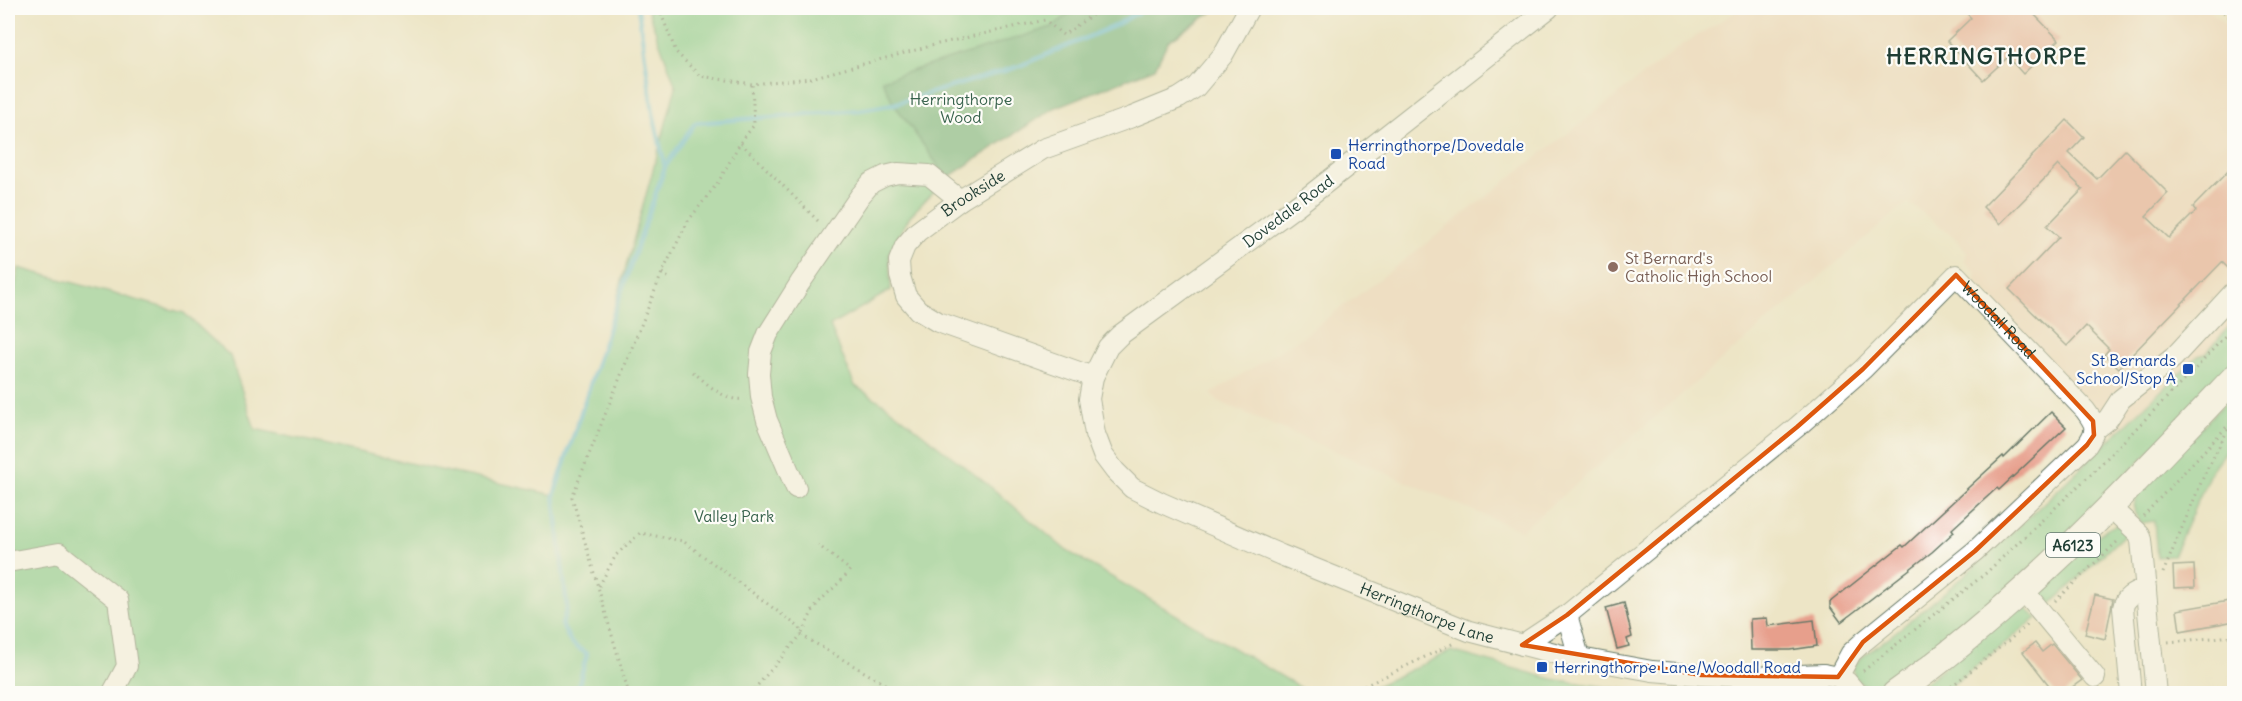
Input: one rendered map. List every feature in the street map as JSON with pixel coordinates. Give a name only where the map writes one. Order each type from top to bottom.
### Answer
[{"type":"main road","name":"A6123","points":[[1896,693],[2023,590],[2111,508],[2235,378]]},
{"type":"street","name":"Brookside","points":[[1092,377],[938,322],[918,310],[906,296],[900,276],[899,261],[905,246],[917,232],[960,200],[1043,149],[1179,98],[1196,87],[1224,55],[1249,8]]},
{"type":"street","name":"Dovedale Road","points":[[1092,377],[1104,354],[1120,335],[1299,204],[1549,8]]},
{"type":"street","points":[[796,488],[767,420],[761,397],[759,374],[761,351],[768,334],[832,236],[872,183],[898,173],[929,175],[960,200]]},
{"type":"street","name":"Woodall Road","points":[[1522,645],[1567,615],[1797,427],[1863,369],[1956,274],[2085,410],[2093,421],[2095,429]]},
{"type":"street","points":[[1805,693],[1831,675],[1851,653],[1975,551],[2087,445],[2095,429],[2108,419],[2121,399],[2173,358],[2235,292]]},
{"type":"street","name":"Herringthorpe Lane","points":[[1092,377],[1089,399],[1095,434],[1103,455],[1132,488],[1281,555],[1470,631],[1522,645],[1652,671],[1752,677],[1831,675]]},
{"type":"street","points":[[2111,508],[2139,534],[2141,540],[2157,693]]},
{"type":"street","points":[[8,562],[59,553],[118,600],[127,666],[112,693]]},
{"type":"street","points":[[2130,693],[2123,608],[2128,597],[2146,588]]},
{"type":"street","points":[[2023,590],[2095,677]]},
{"type":"street","points":[[1567,615],[1579,657]]},
{"type":"street","points":[[1831,675],[1847,682],[1857,693]]},
{"type":"path","points":[[659,8],[676,52],[700,76],[752,84],[811,78],[938,44],[1045,20],[1063,35],[1102,8]]},
{"type":"path","points":[[2218,8],[2235,21]]},
{"type":"path","points":[[629,693],[572,497],[662,273],[688,220],[719,182],[740,143],[754,125],[752,84]]},
{"type":"path","points":[[740,143],[832,236]]},
{"type":"path","points":[[662,273],[670,279]]},
{"type":"path","points":[[693,372],[717,392],[737,400],[761,397]]},
{"type":"path","points":[[1942,693],[2042,613],[2132,527],[2234,419]]},
{"type":"path","points":[[2146,588],[2162,576],[2206,471],[2234,419]]},
{"type":"path","points":[[598,588],[616,555],[640,533],[683,541],[800,628],[801,635]]},
{"type":"path","points":[[750,693],[801,635],[814,608],[841,583],[850,570],[818,545]]},
{"type":"path","points":[[1348,693],[1453,644],[1470,631]]},
{"type":"path","points":[[801,635],[902,693]]},
{"type":"path","points":[[2151,644],[2235,636]]},
{"type":"highlighted area","points":[[1956,275],[2093,421],[2094,435],[2087,445],[1975,551],[1863,642],[1838,677],[1701,675],[1522,645],[1567,615],[1797,427],[1863,369]]},
{"type":"shaded area","name":"St Bernard's Catholic High School","points":[[1750,8],[2207,8],[2234,32],[2234,321],[2205,354],[2197,356],[2115,433],[1976,281],[1976,272],[1965,262],[1967,251],[1953,236],[1908,202],[1521,531],[1220,402],[1211,394],[1306,334],[1683,44],[1736,12]]},
{"type":"green space","name":"Valley Park","points":[[647,8],[1218,8],[1168,41],[1155,68],[1054,108],[947,178],[910,216],[889,253],[891,290],[830,326],[855,386],[886,405],[992,488],[1067,551],[1310,693],[8,694],[8,314],[19,268],[184,313],[230,356],[255,429],[554,495],[610,324],[676,87]]},
{"type":"green space","name":"Herringthorpe Wood","points":[[1077,8],[1218,8],[1168,41],[1155,68],[1054,108],[947,178],[894,104],[882,80],[1052,27]]},
{"type":"green space","points":[[2234,321],[2234,365],[2056,544],[1976,614],[1885,688],[1868,687],[1854,677],[1853,667],[1862,657],[1907,623],[1993,550],[2198,356],[2205,354]]},
{"type":"green space","points":[[2234,393],[2234,439],[2212,469],[2173,556],[2157,557],[2154,521],[2142,523],[2137,517],[2134,504],[2137,496]]},
{"type":"green space","points":[[2118,525],[2127,532],[2049,606],[2043,595],[2045,583],[2101,533]]},
{"type":"green space","points":[[2024,607],[2037,618],[1942,693],[1911,694],[2013,611]]},
{"type":"green space","points":[[1451,651],[1552,679],[1648,693],[1361,693]]},
{"type":"building","points":[[1962,8],[2028,8],[2059,40],[2023,74],[2008,57],[1983,80],[1947,41],[1971,18]]},
{"type":"building","points":[[2067,120],[2084,137],[2069,153],[2097,179],[2125,150],[2168,193],[2146,216],[2169,238],[2196,211],[2193,207],[2235,164],[2235,261],[2228,268],[2222,262],[2119,368],[2104,355],[2109,349],[2086,326],[2067,346],[2009,289],[2059,237],[2047,226],[2083,189],[2058,165],[2000,224],[1983,207]]},
{"type":"building","points":[[2051,412],[2066,427],[1999,490],[1997,488],[1952,529],[1954,532],[1932,552],[1841,622],[1830,607],[1830,602],[1902,545],[1904,547],[2003,456],[2004,458]]},
{"type":"building","points":[[2194,565],[2195,587],[2174,588],[2173,566]]},
{"type":"building","points":[[2095,595],[2113,599],[2105,639],[2085,634]]},
{"type":"building","points":[[2235,600],[2235,621],[2180,631],[2177,610]]},
{"type":"building","points":[[1624,603],[1632,637],[1627,639],[1629,646],[1617,649],[1606,608]]},
{"type":"building","points":[[1767,618],[1768,626],[1814,620],[1817,646],[1790,650],[1751,650],[1750,619]]},
{"type":"building","points":[[2035,643],[2042,652],[2052,644],[2082,680],[2064,693],[2055,693],[2023,652]]},
{"type":"waterway","points":[[638,8],[653,113],[665,167]]},
{"type":"waterway","points":[[579,694],[577,691],[587,654],[571,643],[562,625],[567,607],[554,495],[665,167],[695,123],[860,110],[894,104],[1017,67],[1112,27],[1146,8]]},
{"type":"place","name":"Herringthorpe/Dovedale Road","points":[[1336,154]]},
{"type":"place","name":"St Bernard's Catholic High School","points":[[1613,267]]},
{"type":"place","name":"St Bernards School/Stop A","points":[[2188,369]]},
{"type":"place","name":"Herringthorpe Lane/Woodall Road","points":[[1542,667]]},
{"type":"district","name":"HERRINGTHORPE","points":[[1987,56]]}]
